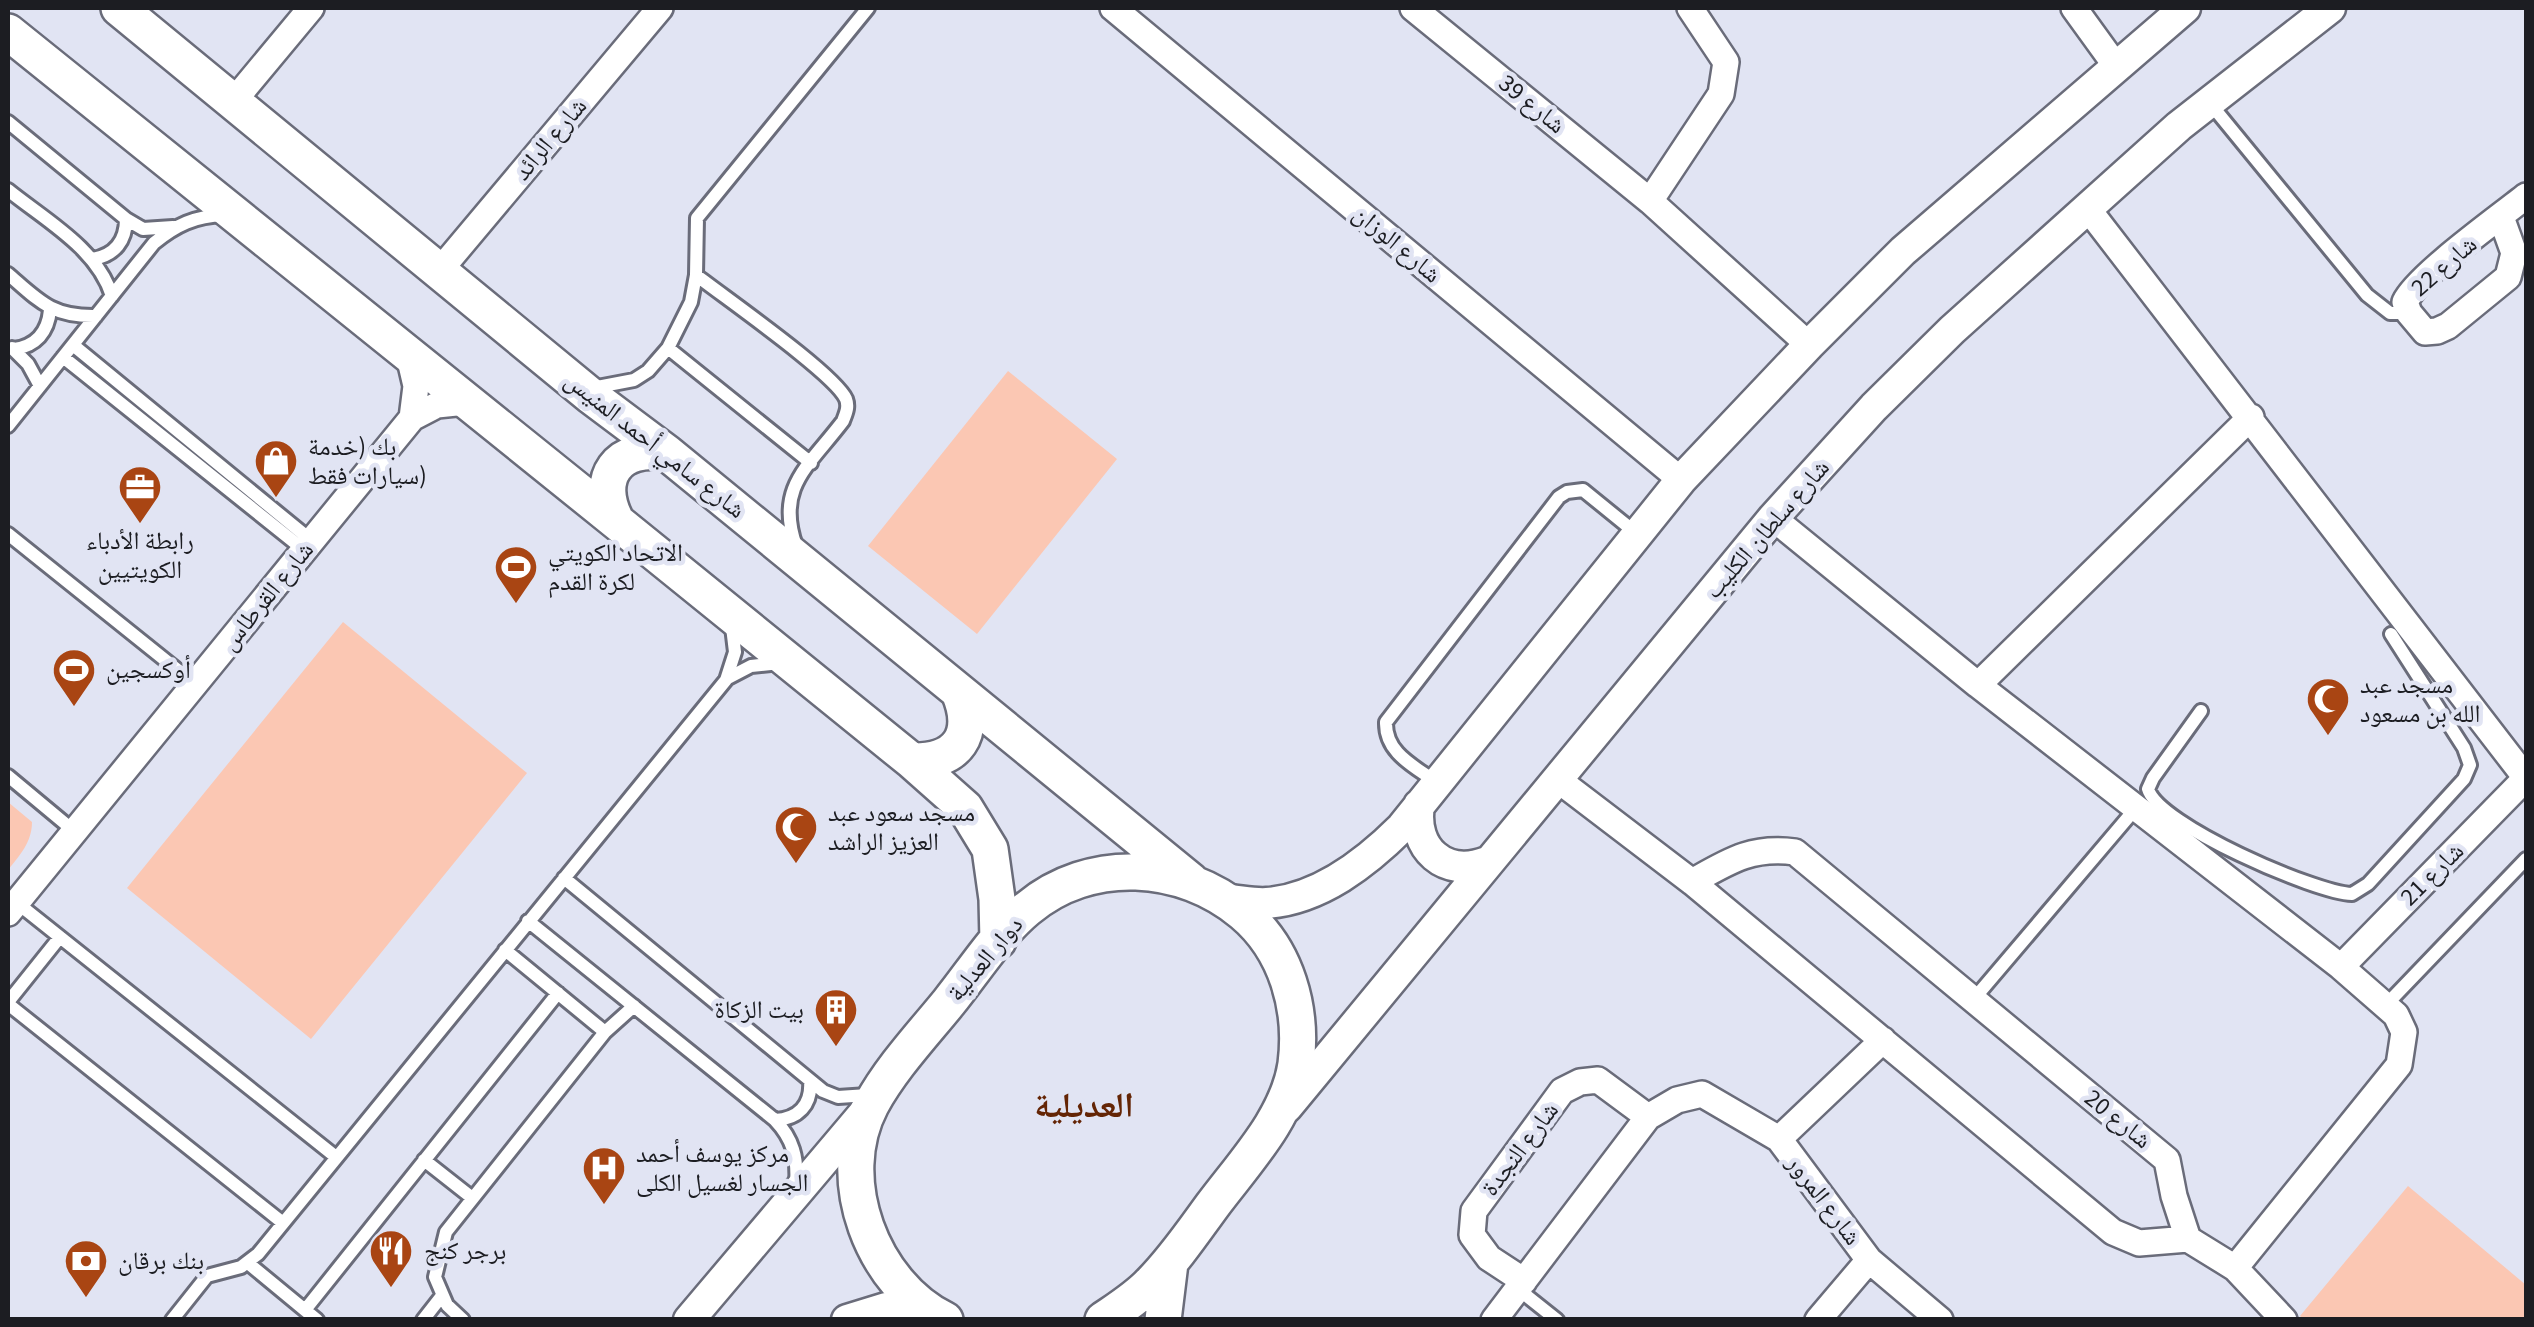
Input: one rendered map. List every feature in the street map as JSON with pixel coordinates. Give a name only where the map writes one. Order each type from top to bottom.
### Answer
[{"type":"main road","name":"شارع سامي أحمد المنيس","points":[[120,8],[1191,880]]},
{"type":"main road","points":[[8,32],[966,808],[990,849],[998,940]]},
{"type":"main road","points":[[617,522],[608,504],[607,485],[614,467],[629,454],[648,449],[667,452]]},
{"type":"main road","points":[[912,761],[934,761],[953,752],[965,734],[968,712],[960,692]]},
{"type":"main road","name":"دوار العدلية","points":[[942,1318],[914,1298],[893,1276],[864,1223],[857,1164],[861,1134],[877,1096],[998,940],[1027,909],[1064,886],[1105,872],[1148,871],[1191,880],[1228,900],[1267,939],[1281,962],[1294,1001],[1298,1042],[1295,1070],[1275,1120],[1170,1263],[1149,1286],[1103,1320]]},
{"type":"main road","points":[[1163,1320],[1170,1263]]},
{"type":"street","points":[[232,103],[311,8]]},
{"type":"street","name":"شارع الرائد","points":[[440,270],[660,8]]},
{"type":"street","name":"شارع الوزان","points":[[1113,8],[1681,480]]},
{"type":"street","name":"شارع 39","points":[[1413,8],[1650,200],[1809,344]]},
{"type":"street","points":[[1650,200],[1721,94],[1726,62],[1690,8]]},
{"type":"street","points":[[2074,8],[2116,66]]},
{"type":"street","points":[[1228,900],[1268,903],[1328,885],[1382,847],[1681,480],[1809,344],[1903,251],[2185,8]]},
{"type":"street","name":"شارع سلطان الكليب","points":[[1275,1120],[1773,518],[1874,407],[1939,343],[2209,102],[2330,8]]},
{"type":"street","name":"شارع 22","points":[[2502,216],[2514,253],[2508,277],[2448,326],[2437,332],[2424,332],[2405,302],[2410,291],[2526,196]]},
{"type":"street","name":"شارع 21","points":[[2088,209],[2252,417],[2526,778],[2340,967]]},
{"type":"street","points":[[409,356],[416,386],[412,418]]},
{"type":"street","points":[[412,418],[437,404],[466,402]]},
{"type":"street","points":[[1978,685],[2252,417]]},
{"type":"street","name":"شارع القرطاس","points":[[12,908],[412,418]]},
{"type":"street","points":[[1773,518],[2136,808],[2196,844],[2396,1015],[2404,1032],[2399,1065],[2235,1268]]},
{"type":"street","points":[[1557,779],[1692,882],[2113,1232],[2138,1243],[2188,1239],[2235,1268],[2284,1320]]},
{"type":"street","points":[[1428,794],[1418,833],[1433,857],[1460,868],[1487,862]]},
{"type":"street","name":"شارع 20","points":[[1692,882],[1736,857],[1769,848],[1795,852],[2167,1160],[2188,1239]]},
{"type":"street","name":"شارع المرور","points":[[1778,1139],[1883,1040]]},
{"type":"street","name":"شارع النجدة","points":[[1521,1286],[1489,1258],[1472,1235],[1474,1210],[1562,1091],[1580,1082],[1598,1080],[1648,1117]]},
{"type":"street","name":"شارع المرور","points":[[1648,1117],[1676,1100],[1702,1094],[1778,1139],[1868,1260],[1940,1320]]},
{"type":"street","points":[[689,1320],[877,1096]]},
{"type":"street","points":[[1494,1320],[1648,1117]]},
{"type":"street","name":"شارع المرور","points":[[1818,1320],[1868,1260]]},
{"type":"street","points":[[847,1320],[886,1308],[942,1318]]},
{"type":"lane","points":[[583,388],[634,380],[648,371],[668,348],[691,302],[696,276],[696,226],[703,208],[868,8]]},
{"type":"lane","points":[[2209,102],[2367,295],[2390,312],[2409,313]]},
{"type":"lane","points":[[8,122],[126,220],[143,228],[174,227]]},
{"type":"lane","points":[[8,190],[94,259],[112,296]]},
{"type":"lane","points":[[8,426],[15,408],[40,386],[154,243],[174,227],[203,216],[234,215]]},
{"type":"lane","points":[[94,259],[118,246],[126,220]]},
{"type":"lane","points":[[8,274],[50,310],[68,316],[96,316]]},
{"type":"lane","points":[[696,276],[823,374],[846,398],[848,408],[843,421],[794,486],[787,508],[802,563]]},
{"type":"lane","points":[[11,347],[24,348],[40,337],[50,310]]},
{"type":"lane","points":[[73,345],[308,546]]},
{"type":"lane","points":[[11,347],[28,364],[40,386]]},
{"type":"lane","points":[[668,348],[811,463]]},
{"type":"lane","points":[[64,357],[308,546]]},
{"type":"lane","points":[[1428,794],[1391,746],[1386,722],[1559,497],[1582,490],[1638,534]]},
{"type":"lane","points":[[8,534],[195,684]]},
{"type":"lane","points":[[725,611],[732,624],[735,652],[726,680]]},
{"type":"lane","points":[[2202,711],[2148,789],[2155,802],[2196,844],[2352,894],[2368,884],[2464,779],[2470,765],[2464,748],[2390,634]]},
{"type":"lane","points":[[172,1320],[207,1276],[248,1263],[283,1223],[726,680],[751,666],[794,665]]},
{"type":"lane","points":[[8,776],[74,831]]},
{"type":"lane","points":[[1973,1000],[2136,808]]},
{"type":"lane","points":[[2385,1006],[2526,859]]},
{"type":"lane","points":[[564,878],[822,1091],[854,1098],[877,1096]]},
{"type":"lane","points":[[12,908],[60,937],[336,1158]]},
{"type":"lane","points":[[528,922],[775,1120],[793,1147],[796,1194]]},
{"type":"lane","points":[[60,937],[8,1004],[283,1223]]},
{"type":"lane","points":[[506,950],[605,1032]]},
{"type":"lane","points":[[305,1310],[558,993]]},
{"type":"lane","points":[[463,1320],[441,1297],[435,1277],[440,1250],[452,1223],[605,1032],[634,1006]]},
{"type":"lane","points":[[775,1120],[799,1113],[809,1098],[810,1081]]},
{"type":"lane","points":[[424,1160],[472,1197]]},
{"type":"lane","points":[[248,1263],[317,1320]]},
{"type":"lane","points":[[1521,1286],[1557,1320]]},
{"type":"lane","points":[[422,1320],[441,1297]]},
{"type":"shaded area","points":[[1008,371],[1117,459],[977,634],[868,546]]},
{"type":"shaded area","points":[[343,622],[527,773],[311,1039],[127,888]]},
{"type":"shaded area","points":[[8,802],[32,822],[28,842],[8,870]]},
{"type":"shaded area","points":[[2408,1186],[2526,1285],[2526,1319],[2305,1320],[2300,1316]]},
{"type":"place","name":"بك (خدمة سيارات فقط)","points":[[276,499]]},
{"type":"place","name":"رابطة الأدباء الكويتيين","points":[[140,525]]},
{"type":"place","name":"الاتحاد الكويتي لكرة القدم","points":[[516,605]]},
{"type":"place","name":"أوكسجين","points":[[74,708]]},
{"type":"place","name":"مسجد عبد الله بن مسعود","points":[[2328,737]]},
{"type":"place","name":"مسجد سعود عبد العزيز الراشد","points":[[796,865]]},
{"type":"place","name":"بيت الزكاة","points":[[836,1048]]},
{"type":"place","name":"مركز يوسف أحمد الجسار لغسيل الكلى","points":[[604,1206]]},
{"type":"place","name":"برجر كنج","points":[[391,1289]]},
{"type":"place","name":"بنك برقان","points":[[86,1299]]},
{"type":"district","name":"العديلية","points":[[1084,1106]]}]
